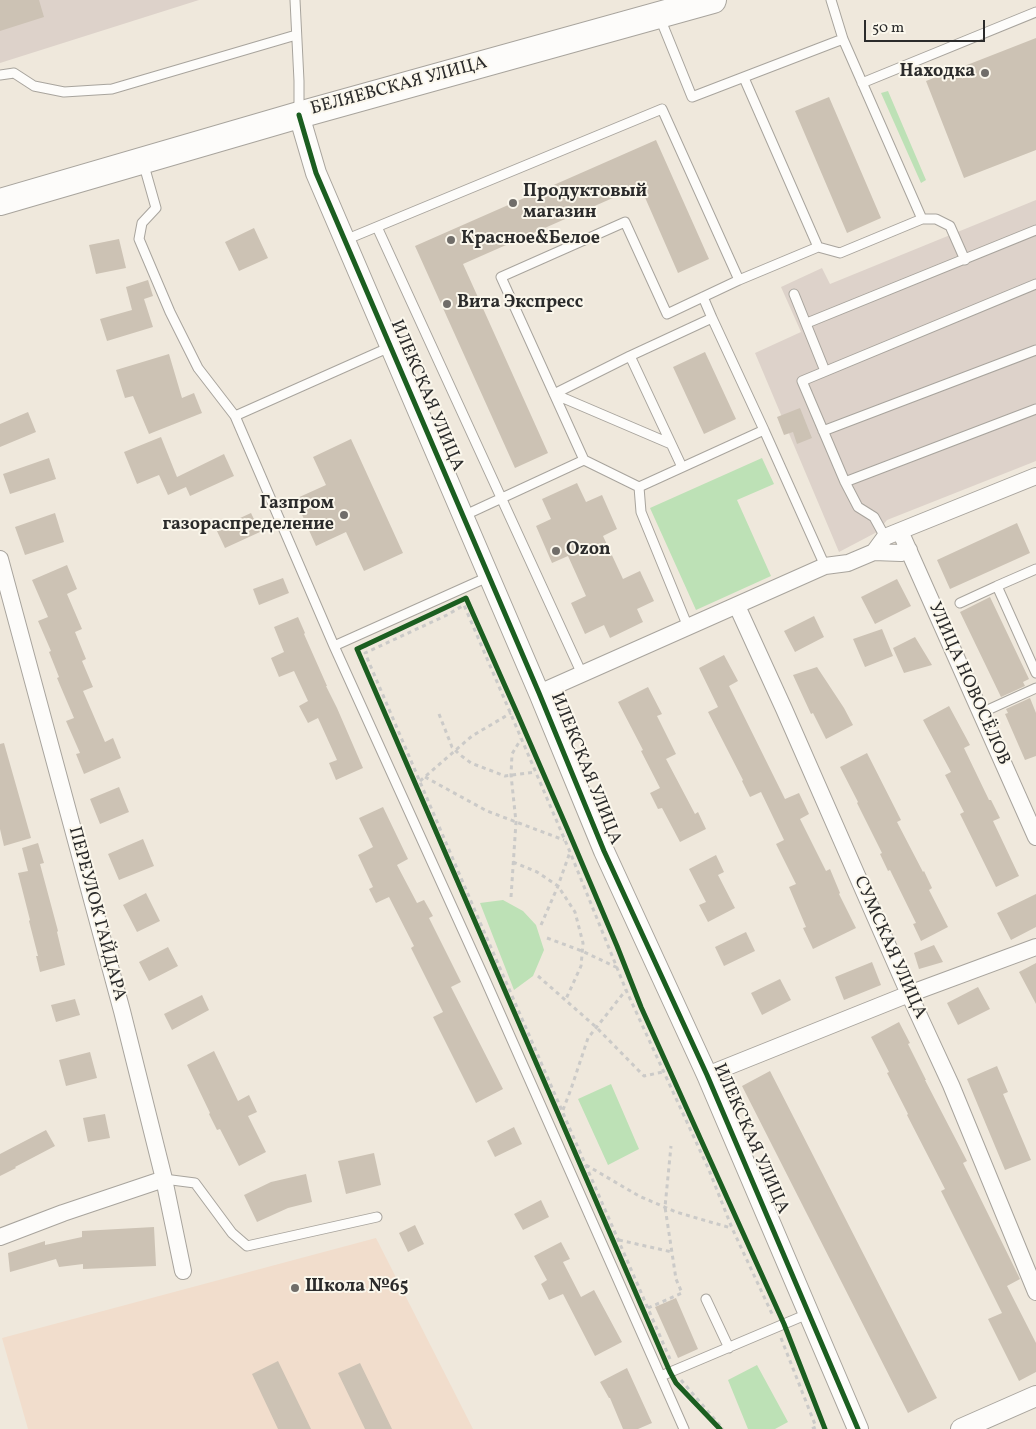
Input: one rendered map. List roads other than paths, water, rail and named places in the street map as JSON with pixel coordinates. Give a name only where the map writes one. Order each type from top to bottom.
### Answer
[{"type":"main road","name":"БЕЛЯЕВСКАЯ УЛИЦА","points":[[0,202],[142,159],[713,0]]},
{"type":"street","name":"ИЛЕКСКАЯ УЛИЦА","points":[[299,115],[316,173],[344,240],[539,693],[604,851],[707,1075],[858,1429]]},
{"type":"street","points":[[539,693],[825,566],[848,563],[874,552],[893,534],[1036,476]]},
{"type":"street","name":"УЛИЦА НОВОСЁЛОВ","points":[[893,534],[908,550],[1036,837]]},
{"type":"street","points":[[874,552],[900,553],[908,550]]},
{"type":"street","name":"ПЕРЕУЛОК ГАЙДАРА","points":[[0,559],[119,1002],[164,1179],[183,1270]]},
{"type":"street","name":"СУМСКАЯ УЛИЦА","points":[[737,606],[951,1086],[1036,1292]]},
{"type":"street","points":[[707,1075],[909,994],[1036,947]]},
{"type":"street","points":[[0,1237],[164,1179]]},
{"type":"street","points":[[962,1429],[1036,1396]]},
{"type":"lane","points":[[295,0],[299,115]]},
{"type":"lane","points":[[830,0],[843,39],[922,219]]},
{"type":"lane","points":[[862,83],[1036,12]]},
{"type":"lane","points":[[659,15],[692,97],[843,39]]},
{"type":"lane","points":[[0,75],[14,73],[34,86],[64,92],[112,89],[296,35]]},
{"type":"lane","points":[[744,78],[818,247]]},
{"type":"lane","points":[[344,240],[662,108],[739,280]]},
{"type":"lane","points":[[142,159],[156,208],[142,223],[139,239],[170,312],[198,368],[235,416],[334,646],[484,977],[669,1373],[684,1429]]},
{"type":"lane","points":[[639,487],[584,460],[501,277],[625,222],[666,314],[739,280],[818,247],[840,253],[922,219],[936,219],[950,226],[965,260]]},
{"type":"lane","points":[[377,227],[582,674]]},
{"type":"lane","points":[[806,323],[1036,230]]},
{"type":"lane","points":[[893,534],[874,517],[858,507],[845,482],[802,381],[1036,284]]},
{"type":"lane","points":[[794,294],[825,371]]},
{"type":"lane","points":[[703,297],[825,566]]},
{"type":"lane","points":[[554,394],[712,318]]},
{"type":"lane","points":[[235,416],[390,347]]},
{"type":"lane","points":[[823,431],[1036,350]]},
{"type":"lane","points":[[630,356],[682,467]]},
{"type":"lane","points":[[554,394],[670,444]]},
{"type":"lane","points":[[845,482],[1036,409]]},
{"type":"lane","points":[[639,487],[764,430]]},
{"type":"lane","points":[[463,516],[584,460]]},
{"type":"lane","points":[[639,487],[641,512],[688,627]]},
{"type":"lane","points":[[960,603],[1036,569]]},
{"type":"lane","points":[[334,646],[488,577]]},
{"type":"lane","points":[[997,586],[1036,673]]},
{"type":"lane","points":[[981,713],[1036,688]]},
{"type":"lane","points":[[164,1179],[195,1183],[232,1233],[247,1246],[377,1217]]},
{"type":"lane","points":[[706,1299],[729,1348]]},
{"type":"lane","points":[[669,1373],[810,1313]]},
{"type":"place","name":"Находка","points":[[985,73]]},
{"type":"place","name":"Продуктовый магазин","points":[[513,203]]},
{"type":"place","name":"Красное&Белое","points":[[451,240]]},
{"type":"place","name":"Вита Экспресс","points":[[447,304]]},
{"type":"place","name":"Газпром газораспределение","points":[[344,515]]},
{"type":"place","name":"Ozon","points":[[556,551]]},
{"type":"place","name":"Школа №65","points":[[295,1288]]}]
